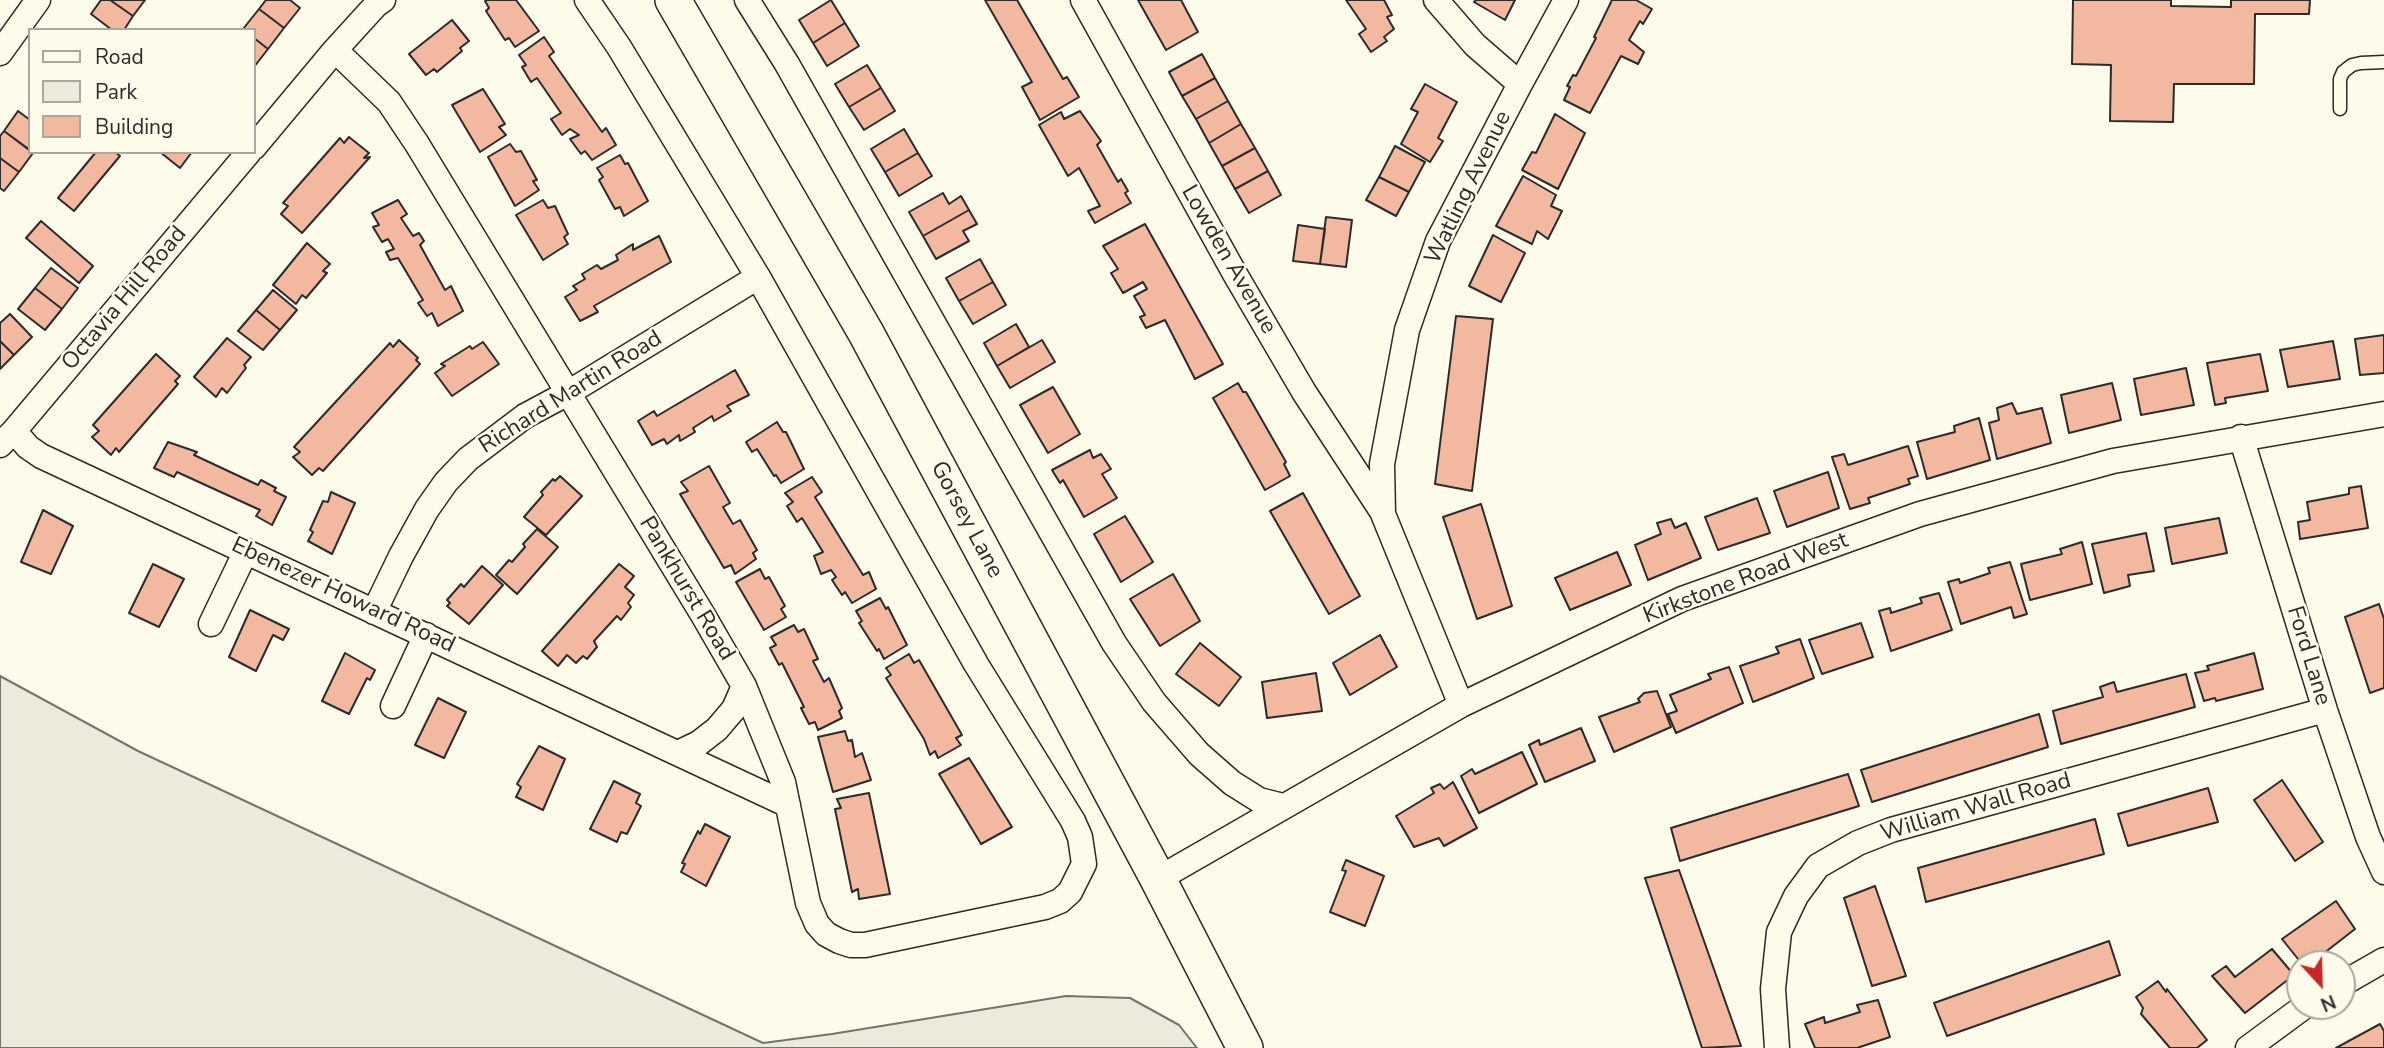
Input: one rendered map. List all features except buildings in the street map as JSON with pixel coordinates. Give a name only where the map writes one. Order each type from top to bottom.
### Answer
[{"type":"main road","name":"Gorsey Lane","points":[[673,0],[866,333],[1158,879],[1245,1048]]},
{"type":"street","points":[[0,53],[38,0]]},
{"type":"street","points":[[256,145],[335,50],[383,0]]},
{"type":"street","points":[[587,0],[619,47],[758,277]]},
{"type":"street","points":[[747,0],[787,64],[1114,643],[1154,702],[1199,754],[1232,783],[1259,800],[1283,806]]},
{"type":"street","name":"Lowden Avenue","points":[[1083,0],[1242,286],[1304,392],[1383,514]]},
{"type":"street","points":[[1436,0],[1475,45],[1520,84]]},
{"type":"street","name":"Watling Avenue","points":[[1461,705],[1383,514],[1382,464],[1407,330],[1438,241],[1566,0]]},
{"type":"street","name":"Pankhurst Road","points":[[335,50],[389,102],[744,685],[770,746],[788,805],[808,903],[817,924],[827,934],[851,945],[877,944],[1045,907],[1060,901],[1070,891],[1084,864],[1083,851],[1073,821],[976,664],[758,277]]},
{"type":"street","name":"Octavia Hill Road","points":[[7,438],[247,154]]},
{"type":"street","name":"Richard Martin Road","points":[[374,612],[420,520],[446,482],[468,458],[526,416],[758,277]]},
{"type":"street","name":"Kirkstone Road West","points":[[1158,879],[1461,705],[1682,599],[1920,514],[2113,461],[2384,414]]},
{"type":"street","name":"Ford Lane","points":[[2241,437],[2325,710],[2368,837],[2384,872]]},
{"type":"street","name":"Ebenezer Howard Road","points":[[7,438],[788,805]]},
{"type":"street","points":[[211,624],[246,551]]},
{"type":"street","points":[[393,706],[426,635]]},
{"type":"street","points":[[678,753],[699,743],[717,729],[734,709],[744,685]]},
{"type":"street","name":"William Wall Road","points":[[1777,1048],[1773,989],[1779,932],[1796,896],[1818,866],[1891,830],[2325,710]]},
{"type":"street","points":[[2356,977],[2384,960]]},
{"type":"street","points":[[2248,1048],[2286,1020]]},
{"type":"lane","points":[[2340,109],[2340,79],[2343,72],[2351,65],[2384,62]]},
{"type":"green space","points":[[0,676],[138,751],[763,1043],[1066,996],[1130,998],[1179,1025],[1197,1048],[0,1048]]}]
